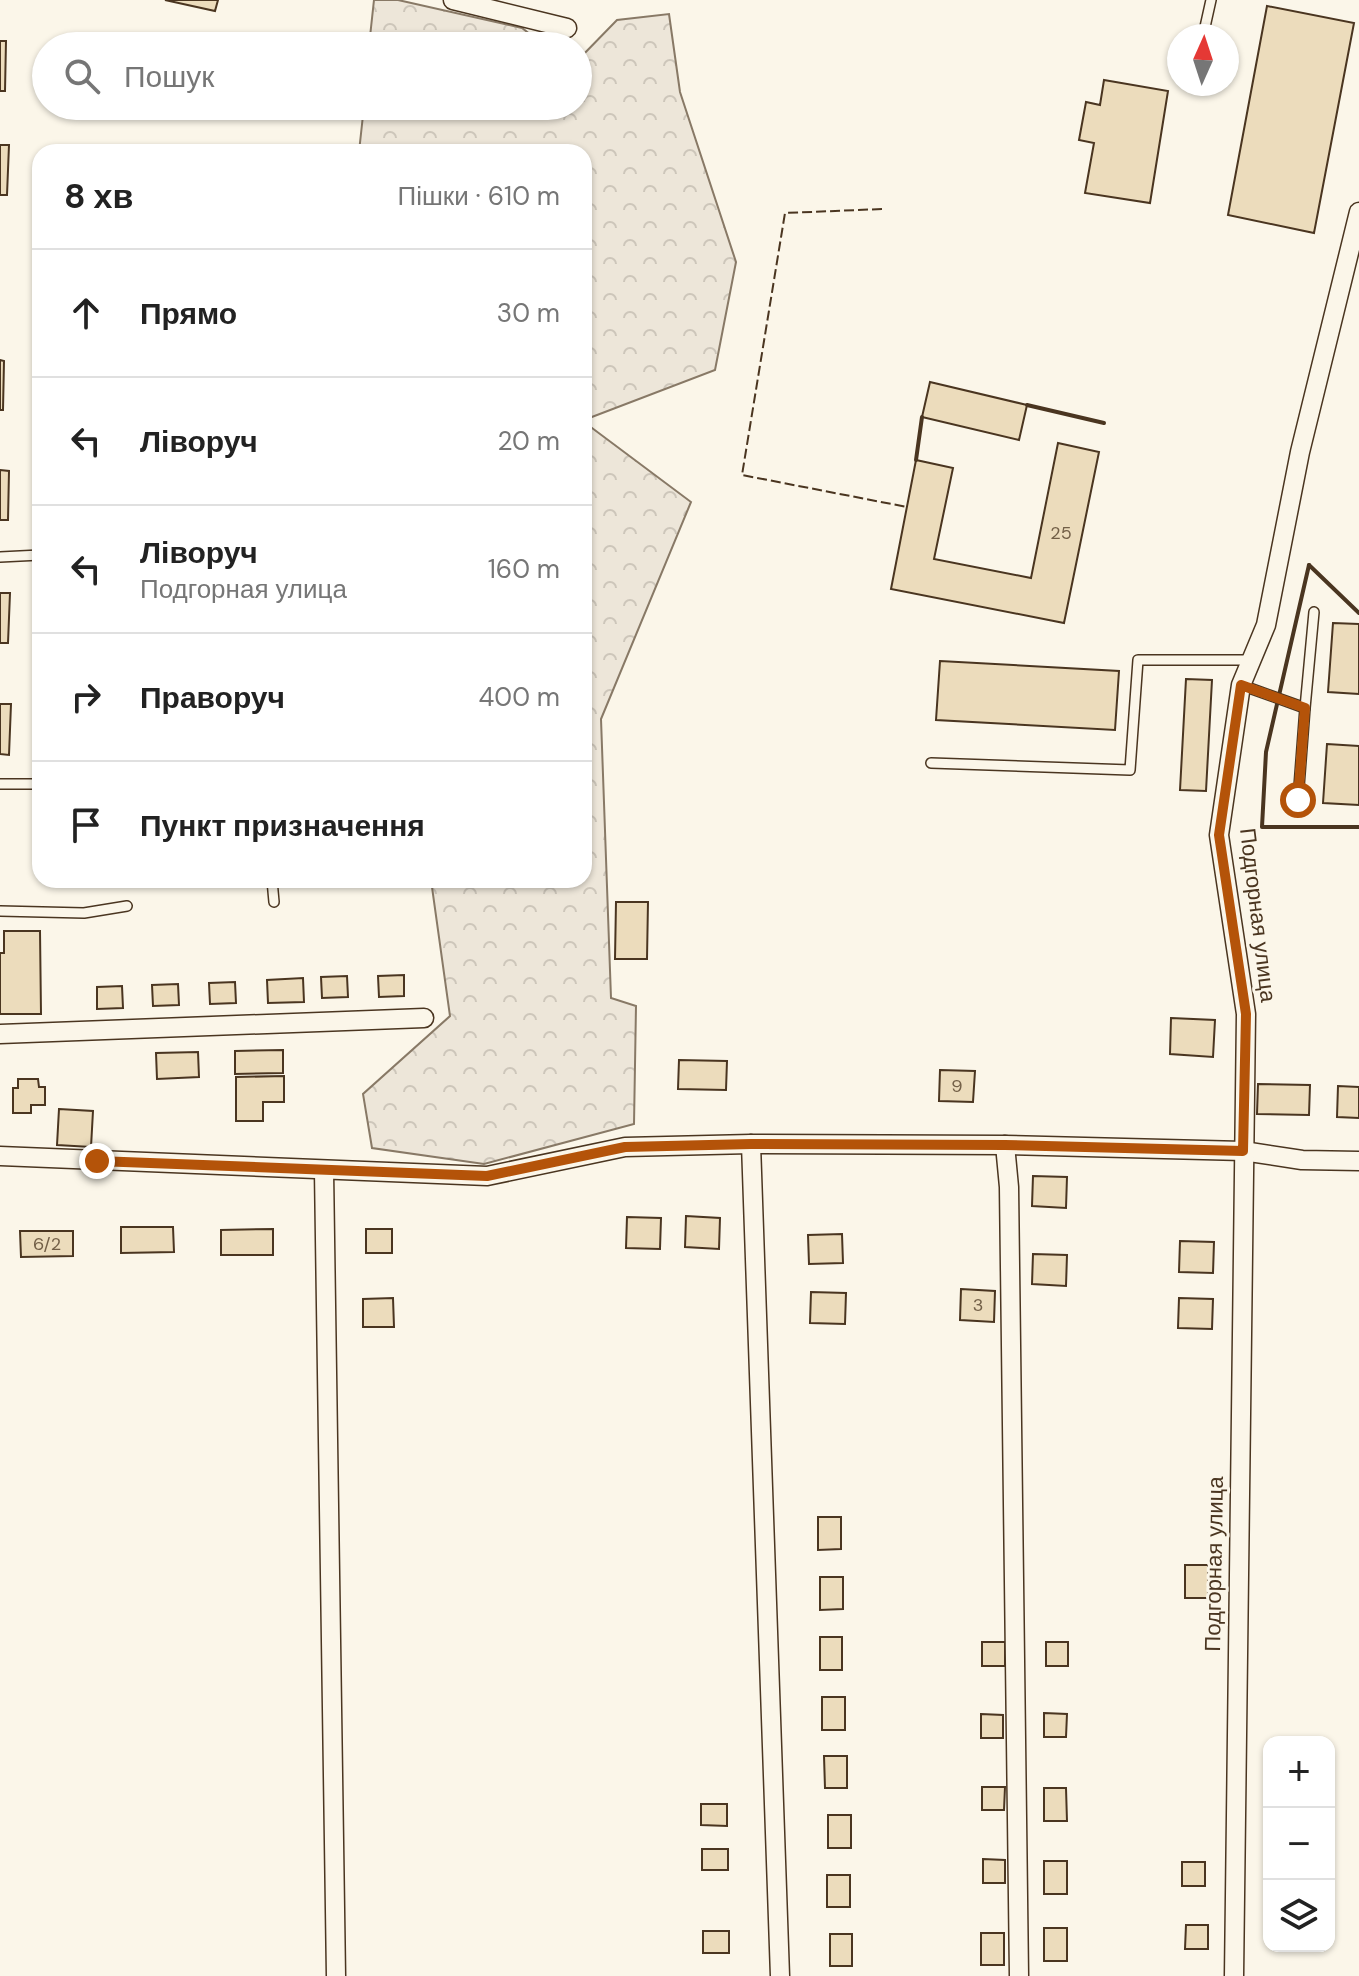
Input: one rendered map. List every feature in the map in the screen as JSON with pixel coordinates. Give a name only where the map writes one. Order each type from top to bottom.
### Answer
[{"type":"street","points":[[453,0],[567,28]]},
{"type":"street","name":"Подгорная улица","points":[[1234,1976],[1246,1014],[1219,835],[1241,685],[1266,625],[1300,452],[1359,212]]},
{"type":"street","points":[[0,1034],[424,1018]]},
{"type":"street","points":[[0,1156],[487,1176],[625,1147],[751,1144],[1005,1145],[1243,1151],[1302,1160],[1359,1161]]},
{"type":"street","points":[[751,1144],[780,1976]]},
{"type":"street","points":[[1005,1145],[1009,1187],[1019,1976]]},
{"type":"street","points":[[324,1171],[336,1976]]},
{"type":"lane","points":[[1206,24],[1211,0]]},
{"type":"lane","points":[[0,557],[32,555]]},
{"type":"lane","points":[[1298,800],[1314,612]]},
{"type":"lane","points":[[931,763],[1130,770],[1138,660],[1251,660]]},
{"type":"lane","points":[[1241,685],[1305,708]]},
{"type":"lane","points":[[0,784],[32,784]]},
{"type":"lane","points":[[273,888],[274,902]]},
{"type":"lane","points":[[0,911],[84,913],[127,906]]},
{"type":"green space","points":[[374,0],[398,0],[522,28],[527,32],[371,32]]},
{"type":"green space","points":[[669,14],[680,92],[736,262],[715,370],[592,417],[592,144],[360,144],[362,120],[592,120],[592,46],[617,20]]},
{"type":"green space","points":[[592,428],[691,502],[601,719],[611,998],[636,1006],[634,1124],[484,1164],[372,1148],[363,1094],[450,1016],[432,888],[592,888]]},
{"type":"building","points":[[165,0],[218,0],[215,11]]},
{"type":"building","points":[[1267,6],[1354,23],[1314,233],[1228,215]]},
{"type":"building","points":[[0,41],[6,41],[5,91],[0,91]]},
{"type":"building","points":[[1104,80],[1167,91],[1150,203],[1085,193],[1094,143],[1079,140],[1086,102],[1100,105]]},
{"type":"building","points":[[0,145],[9,145],[7,195],[0,195]]},
{"type":"building","points":[[0,360],[4,361],[3,410],[0,410]]},
{"type":"building","points":[[930,382],[1027,405],[1019,440],[922,417]]},
{"type":"building","points":[[1058,443],[1099,452],[1064,623],[891,589],[916,460],[953,468],[934,559],[1031,578]]},
{"type":"building","points":[[0,470],[9,471],[8,520],[0,520]]},
{"type":"building","points":[[0,593],[10,593],[8,643],[0,643]]},
{"type":"building","points":[[1333,623],[1359,624],[1359,694],[1328,692]]},
{"type":"building","points":[[940,661],[1119,671],[1115,730],[936,720]]},
{"type":"building","points":[[1186,679],[1212,680],[1206,791],[1180,790]]},
{"type":"building","points":[[0,704],[11,704],[9,755],[0,754]]},
{"type":"building","points":[[1327,744],[1359,746],[1359,805],[1323,803]]},
{"type":"building","points":[[616,902],[648,902],[647,959],[615,959]]},
{"type":"building","points":[[4,931],[40,931],[41,1014],[0,1014],[0,953],[4,953]]},
{"type":"building","points":[[404,975],[404,996],[379,997],[378,976]]},
{"type":"building","points":[[347,976],[348,997],[322,998],[321,977]]},
{"type":"building","points":[[303,978],[304,1002],[268,1003],[267,980]]},
{"type":"building","points":[[235,982],[236,1003],[210,1004],[209,983]]},
{"type":"building","points":[[178,984],[179,1005],[153,1006],[152,985]]},
{"type":"building","points":[[122,986],[123,1008],[97,1009],[97,987]]},
{"type":"building","points":[[1171,1018],[1215,1020],[1213,1057],[1170,1054]]},
{"type":"building","points":[[283,1050],[283,1073],[235,1074],[235,1051]]},
{"type":"building","points":[[198,1052],[199,1077],[157,1079],[156,1053]]},
{"type":"building","points":[[679,1060],[727,1061],[726,1090],[678,1089]]},
{"type":"building","points":[[940,1070],[975,1071],[973,1102],[939,1101]]},
{"type":"building","points":[[284,1076],[284,1102],[263,1102],[263,1121],[236,1121],[236,1077]]},
{"type":"building","points":[[18,1079],[38,1079],[39,1087],[45,1087],[45,1105],[31,1105],[31,1113],[13,1113],[13,1088],[18,1088]]},
{"type":"building","points":[[1258,1084],[1310,1085],[1309,1115],[1257,1114]]},
{"type":"building","points":[[1338,1086],[1359,1087],[1359,1118],[1337,1117]]},
{"type":"building","points":[[59,1109],[93,1111],[91,1147],[57,1145]]},
{"type":"building","points":[[1033,1176],[1067,1177],[1066,1208],[1032,1206]]},
{"type":"building","points":[[686,1216],[720,1218],[719,1249],[685,1247]]},
{"type":"building","points":[[627,1217],[661,1218],[660,1249],[626,1248]]},
{"type":"building","points":[[121,1227],[173,1227],[174,1252],[121,1253]]},
{"type":"building","points":[[273,1229],[273,1255],[221,1255],[221,1230]]},
{"type":"building","points":[[366,1229],[392,1229],[392,1253],[366,1253]]},
{"type":"building","points":[[20,1231],[73,1231],[73,1256],[21,1257]]},
{"type":"building","points":[[842,1234],[843,1263],[809,1264],[808,1235]]},
{"type":"building","points":[[1180,1241],[1214,1242],[1213,1273],[1179,1272]]},
{"type":"building","points":[[1033,1254],[1067,1255],[1066,1286],[1032,1284]]},
{"type":"building","points":[[961,1289],[995,1291],[994,1322],[960,1320]]},
{"type":"building","points":[[811,1292],[846,1293],[845,1324],[810,1323]]},
{"type":"building","points":[[393,1298],[394,1327],[363,1327],[363,1299]]},
{"type":"building","points":[[1179,1298],[1213,1299],[1212,1329],[1178,1328]]},
{"type":"building","points":[[818,1517],[841,1517],[841,1549],[818,1550]]},
{"type":"building","points":[[1185,1565],[1208,1565],[1208,1598],[1185,1598]]},
{"type":"building","points":[[820,1577],[843,1577],[843,1609],[820,1610]]},
{"type":"building","points":[[820,1637],[842,1637],[842,1670],[820,1670]]},
{"type":"building","points":[[982,1642],[1005,1642],[1005,1666],[982,1666]]},
{"type":"building","points":[[1046,1642],[1068,1642],[1068,1666],[1046,1666]]},
{"type":"building","points":[[822,1697],[845,1697],[845,1730],[822,1730]]},
{"type":"building","points":[[1044,1713],[1067,1714],[1066,1737],[1044,1737]]},
{"type":"building","points":[[981,1714],[1003,1715],[1003,1738],[981,1738]]},
{"type":"building","points":[[824,1756],[847,1756],[847,1788],[825,1788]]},
{"type":"building","points":[[982,1787],[1005,1787],[1004,1810],[982,1810]]},
{"type":"building","points":[[1044,1788],[1066,1788],[1067,1821],[1044,1821]]},
{"type":"building","points":[[701,1804],[727,1804],[727,1826],[701,1825]]},
{"type":"building","points":[[828,1815],[851,1815],[851,1848],[828,1848]]},
{"type":"building","points":[[702,1849],[728,1849],[728,1870],[702,1870]]},
{"type":"building","points":[[983,1859],[1005,1860],[1005,1883],[983,1883]]},
{"type":"building","points":[[1044,1861],[1067,1861],[1067,1894],[1044,1894]]},
{"type":"building","points":[[1182,1862],[1205,1862],[1205,1886],[1182,1886]]},
{"type":"building","points":[[827,1875],[850,1875],[850,1907],[827,1907]]},
{"type":"building","points":[[1186,1925],[1208,1925],[1208,1949],[1185,1949]]},
{"type":"building","points":[[1044,1928],[1067,1928],[1067,1961],[1044,1961]]},
{"type":"building","points":[[703,1931],[729,1931],[729,1953],[703,1953]]},
{"type":"building","points":[[981,1933],[1004,1933],[1004,1965],[981,1965]]},
{"type":"building","points":[[830,1934],[852,1934],[852,1966],[830,1966]]},
{"type":"fence","points":[[882,209],[785,213],[742,475],[907,507]]},
{"type":"wall","points":[[1027,405],[1104,423]]},
{"type":"wall","points":[[916,460],[922,417]]},
{"type":"wall","points":[[1309,565],[1266,752],[1262,827],[1359,827]]},
{"type":"wall","points":[[1309,565],[1359,613]]},
{"type":"route","points":[[97,1161],[487,1176],[625,1147],[1005,1145],[1243,1151],[1246,1014],[1219,835],[1241,685],[1305,708],[1298,800]]}]
